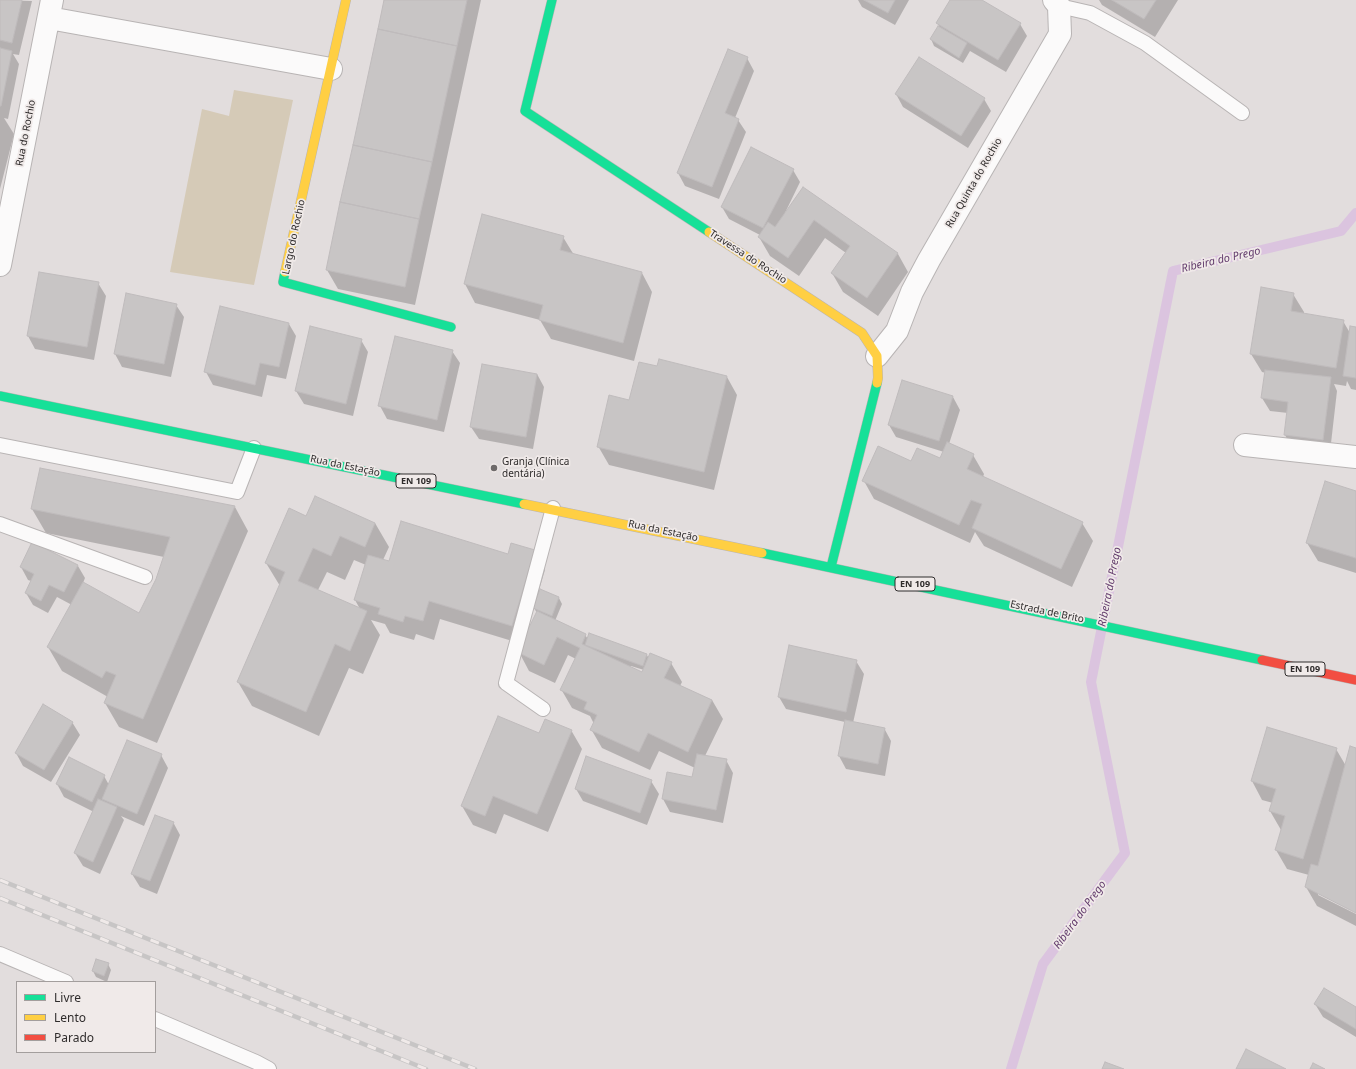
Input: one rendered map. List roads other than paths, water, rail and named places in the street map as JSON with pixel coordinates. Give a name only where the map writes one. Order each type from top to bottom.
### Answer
[{"type":"main road","name":"Largo do Rochio","points":[[346,0],[283,282],[451,327]]},
{"type":"main road","name":"Travessa do Rochio","points":[[552,0],[525,111],[862,333],[877,356]]},
{"type":"main road","points":[[831,566],[878,378],[877,356]]},
{"type":"main road","name":"Rua da Estação","points":[[0,396],[831,566]]},
{"type":"main road","name":"Estrada de Brito","points":[[831,566],[1356,680]]},
{"type":"street","name":"Rua Quinta do Rochio","points":[[877,356],[897,331],[912,292],[929,260],[1060,34],[1056,3]]},
{"type":"street","points":[[50,9],[331,69]]},
{"type":"street","name":"Rua do Rochio","points":[[0,265],[50,9]]},
{"type":"street","points":[[1245,445],[1356,457]]},
{"type":"lane","points":[[1056,3],[1090,13],[1145,44],[1242,113]]},
{"type":"lane","points":[[0,445],[237,492],[254,448]]},
{"type":"lane","points":[[543,709],[506,683],[553,508]]},
{"type":"lane","points":[[0,524],[145,577]]},
{"type":"lane","points":[[0,954],[64,981]]},
{"type":"lane","points":[[156,1020],[256,1062],[269,1069]]},
{"type":"waterway","name":"Ribeira do Prego","points":[[1011,1069],[1043,964],[1125,853],[1091,682],[1173,271],[1341,231],[1356,213]]},
{"type":"railway","points":[[0,880],[475,1069]]},
{"type":"railway","points":[[0,898],[426,1069]]},
{"type":"place","name":"Granja (Clínica dentária)","points":[[494,468]]}]
